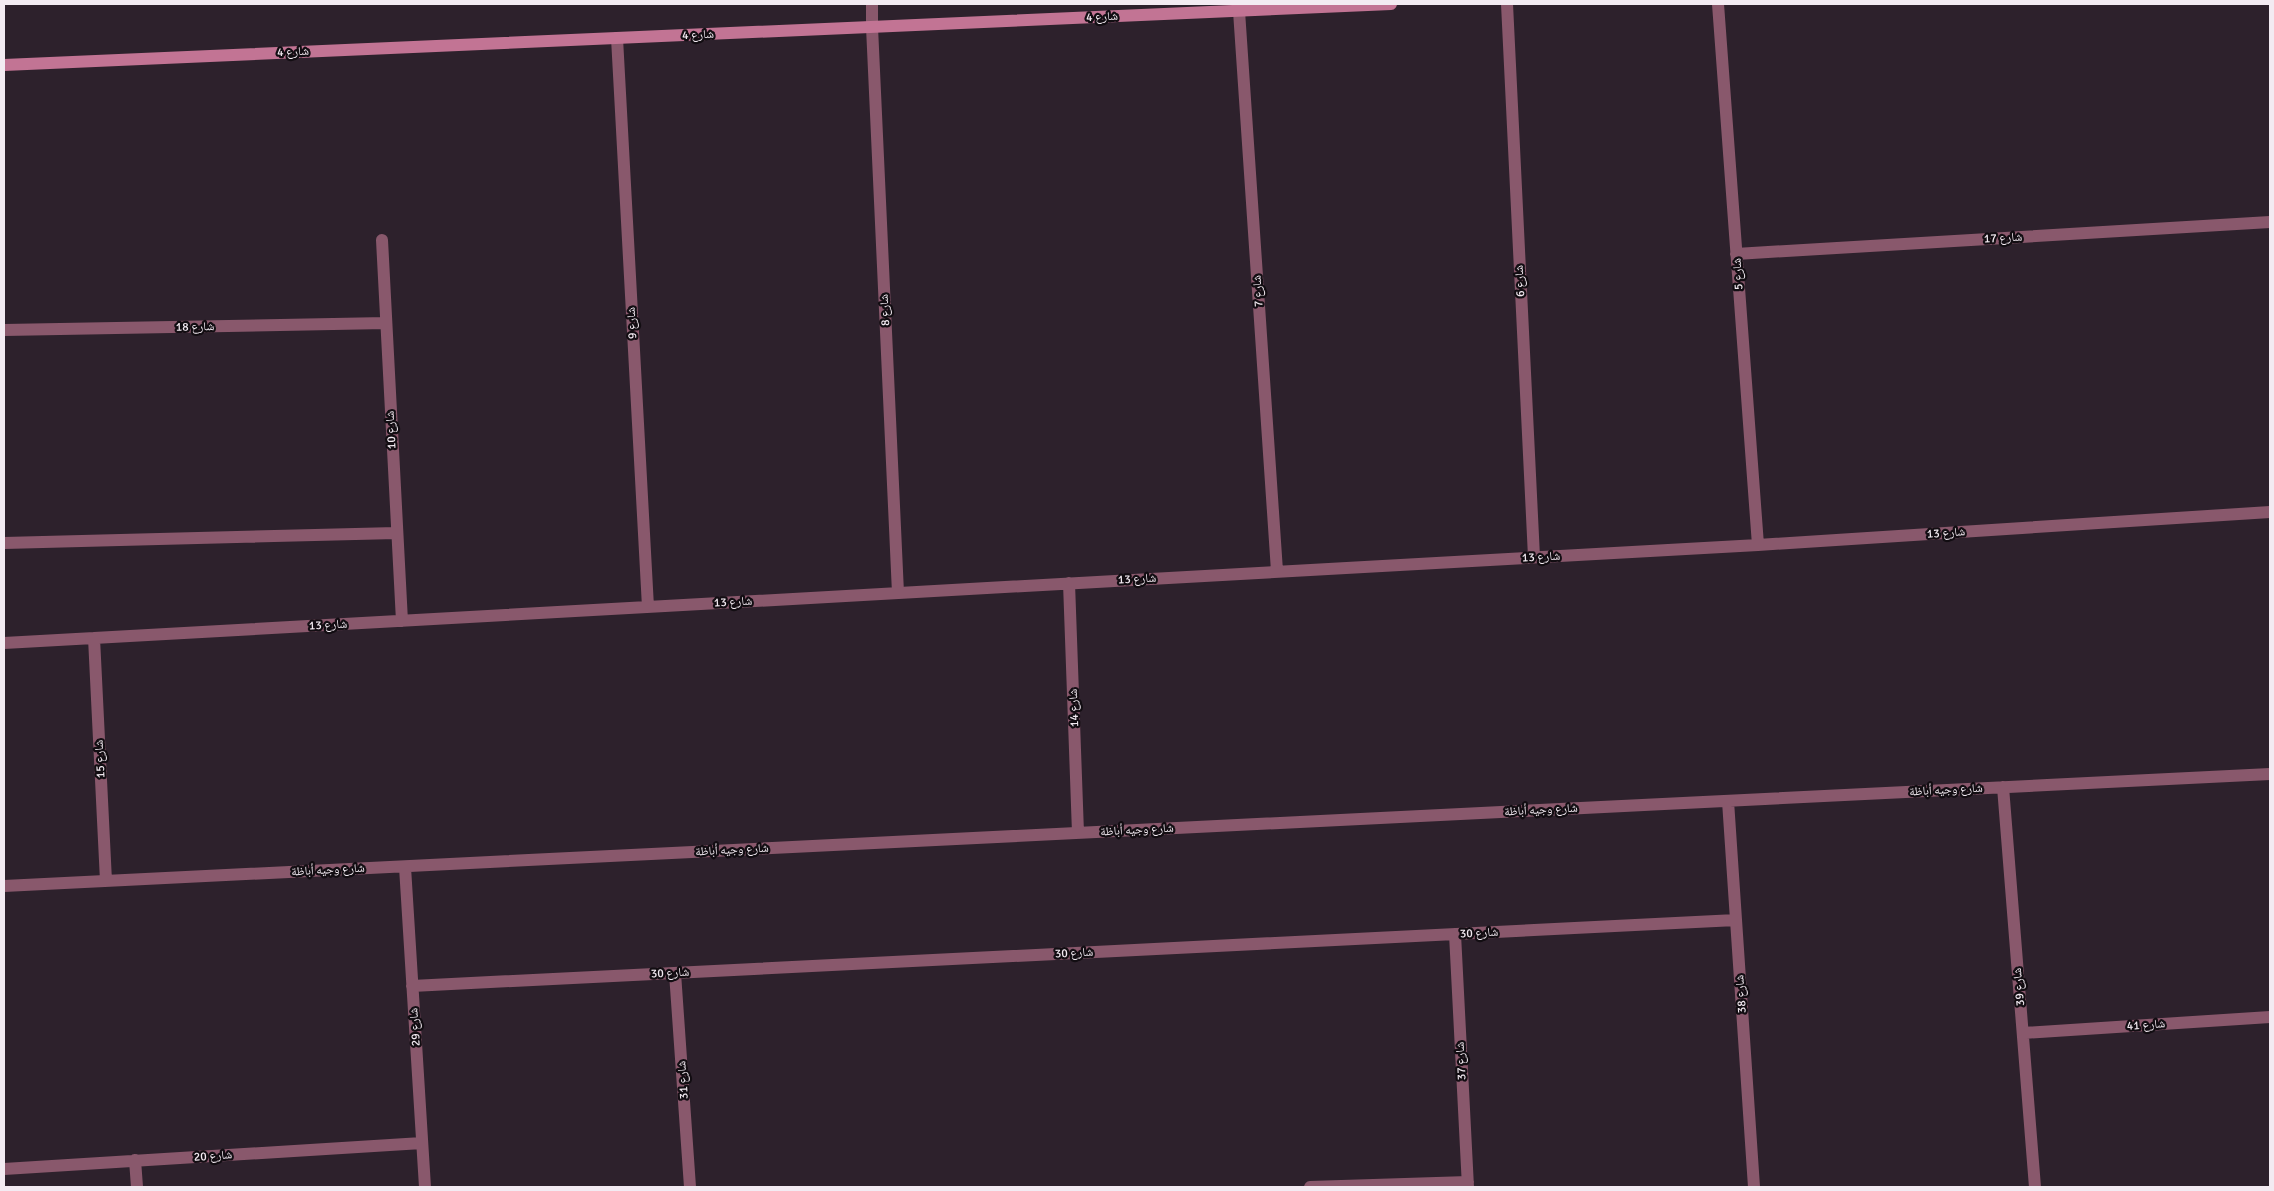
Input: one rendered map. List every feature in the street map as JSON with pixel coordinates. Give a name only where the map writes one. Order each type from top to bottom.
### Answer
[{"type":"street","name":"شارع 8","points":[[872,4],[898,593]]},
{"type":"street","name":"شارع 4","points":[[4,65],[1392,4]]},
{"type":"street","name":"شارع 6","points":[[1507,4],[1534,557]]},
{"type":"street","name":"شارع 5","points":[[1718,4],[1758,545]]},
{"type":"street","name":"شارع 7","points":[[1239,11],[1277,571]]},
{"type":"street","name":"شارع 9","points":[[617,38],[648,607]]},
{"type":"street","name":"شارع 17","points":[[1736,254],[2270,222]]},
{"type":"street","name":"شارع 10","points":[[382,240],[402,621]]},
{"type":"street","name":"شارع 18","points":[[4,330],[386,323]]},
{"type":"street","name":"شارع 13","points":[[4,643],[1758,545],[2270,512]]},
{"type":"street","points":[[4,543],[396,533]]},
{"type":"street","name":"شارع 14","points":[[1069,583],[1078,833]]},
{"type":"street","name":"شارع 15","points":[[94,638],[106,881]]},
{"type":"street","name":"شارع وجيه أباظة","points":[[4,886],[2270,774]]},
{"type":"street","name":"شارع 39","points":[[2003,787],[2035,1187]]},
{"type":"street","name":"شارع 38","points":[[1728,800],[1754,1187]]},
{"type":"street","name":"شارع 29","points":[[405,866],[425,1187]]},
{"type":"street","name":"شارع 30","points":[[412,986],[1736,920]]},
{"type":"street","name":"شارع 37","points":[[1455,934],[1468,1184]]},
{"type":"street","name":"شارع 31","points":[[676,973],[690,1187]]},
{"type":"street","name":"شارع 41","points":[[2022,1033],[2270,1017]]},
{"type":"street","name":"شارع 20","points":[[4,1169],[422,1143]]},
{"type":"street","points":[[135,1160],[137,1187]]},
{"type":"street","points":[[1310,1187],[1468,1184]]}]
